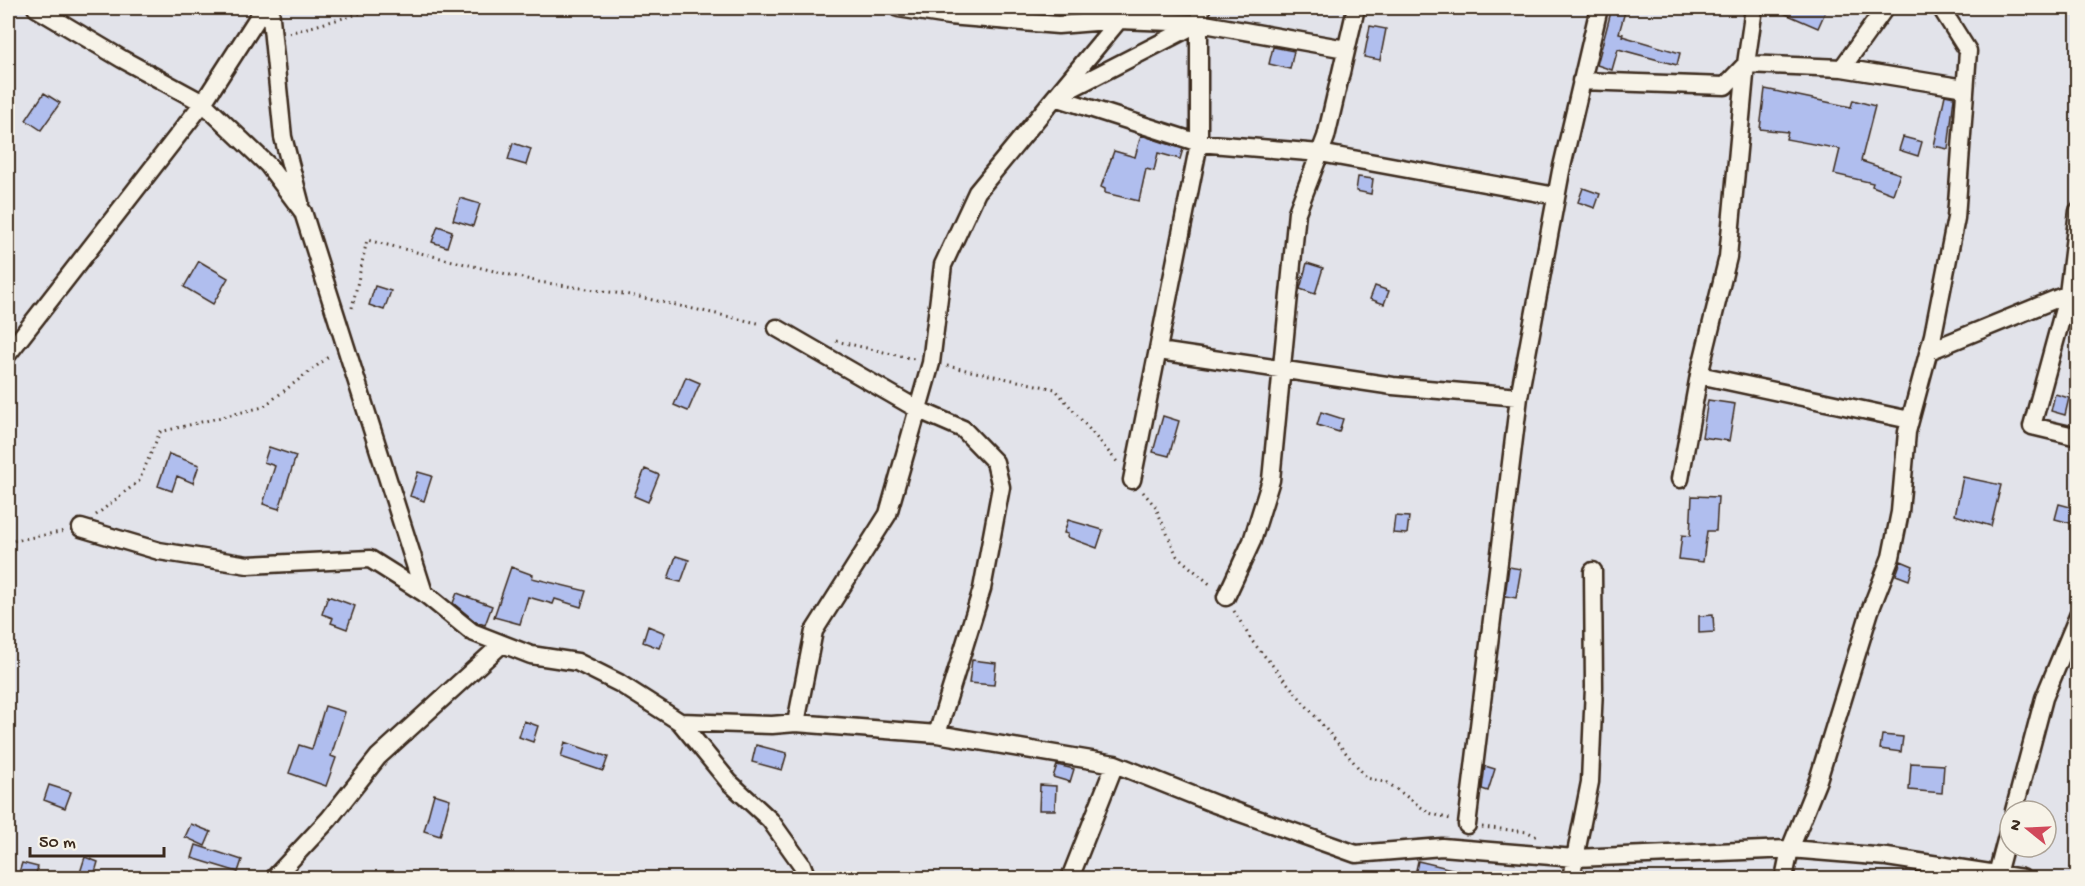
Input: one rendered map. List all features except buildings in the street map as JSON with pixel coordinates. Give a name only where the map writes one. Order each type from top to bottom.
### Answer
[{"type":"street","points":[[36,8],[122,59],[203,103],[268,165],[303,212]]},
{"type":"street","points":[[10,346],[203,103],[264,8]]},
{"type":"street","points":[[270,8],[283,137],[303,212],[344,345],[424,593]]},
{"type":"street","points":[[898,8],[950,16],[1058,25],[1120,14],[1200,15],[1346,49]]},
{"type":"street","points":[[1226,597],[1252,542],[1271,480],[1297,212],[1320,153],[1356,8]]},
{"type":"street","points":[[1467,825],[1520,397],[1556,196],[1599,8]]},
{"type":"street","points":[[1680,479],[1699,375],[1728,257],[1746,64],[1754,8]]},
{"type":"street","points":[[1842,69],[1885,8]]},
{"type":"street","points":[[1784,879],[1790,849],[1818,780],[1870,611],[1891,557],[1900,512],[1910,420],[1929,351],[1956,218],[1968,51],[1941,8]]},
{"type":"street","points":[[796,723],[814,632],[888,514],[931,363],[943,265],[977,192],[1120,14]]},
{"type":"street","points":[[1055,97],[1200,15]]},
{"type":"street","points":[[1132,480],[1199,143],[1200,15]]},
{"type":"street","points":[[1581,81],[1725,86],[1746,64],[1842,69],[1965,88]]},
{"type":"street","points":[[1055,97],[1199,143],[1320,153],[1556,196]]},
{"type":"street","points":[[2078,211],[2073,295],[2031,426],[2078,437]]},
{"type":"street","points":[[1929,351],[2073,295]]},
{"type":"street","points":[[777,328],[919,410],[963,429],[995,462],[1001,487],[982,589],[938,734]]},
{"type":"street","points":[[1159,351],[1393,386],[1520,397]]},
{"type":"street","points":[[1699,375],[1910,420]]},
{"type":"street","points":[[81,528],[159,552],[248,565],[370,559],[424,593],[472,633],[531,655],[577,662],[619,683],[680,722],[729,782],[770,820],[802,865],[807,879]]},
{"type":"street","points":[[1571,879],[1590,782],[1594,687],[1593,572]]},
{"type":"street","points":[[2017,799],[2044,698],[2078,616]]},
{"type":"street","points":[[274,879],[329,819],[378,757],[502,644]]},
{"type":"street","points":[[680,722],[772,725],[796,723],[938,734],[1115,764],[1215,804],[1356,854],[1442,847],[1575,858],[1790,849],[1887,857],[1996,877],[2022,879]]},
{"type":"street","points":[[1070,879],[1115,764]]},
{"type":"street","points":[[1996,877],[2001,859]]},
{"type":"path","points":[[272,38],[376,9],[390,8]]},
{"type":"path","points":[[352,310],[367,240],[539,282],[630,295],[777,328]]},
{"type":"path","points":[[832,340],[1055,389],[1155,506],[1177,556],[1226,597],[1252,641],[1367,778],[1388,783],[1429,813],[1467,825],[1528,832],[1538,837]]},
{"type":"path","points":[[8,542],[81,528],[139,481],[160,432],[263,407],[344,345]]}]
